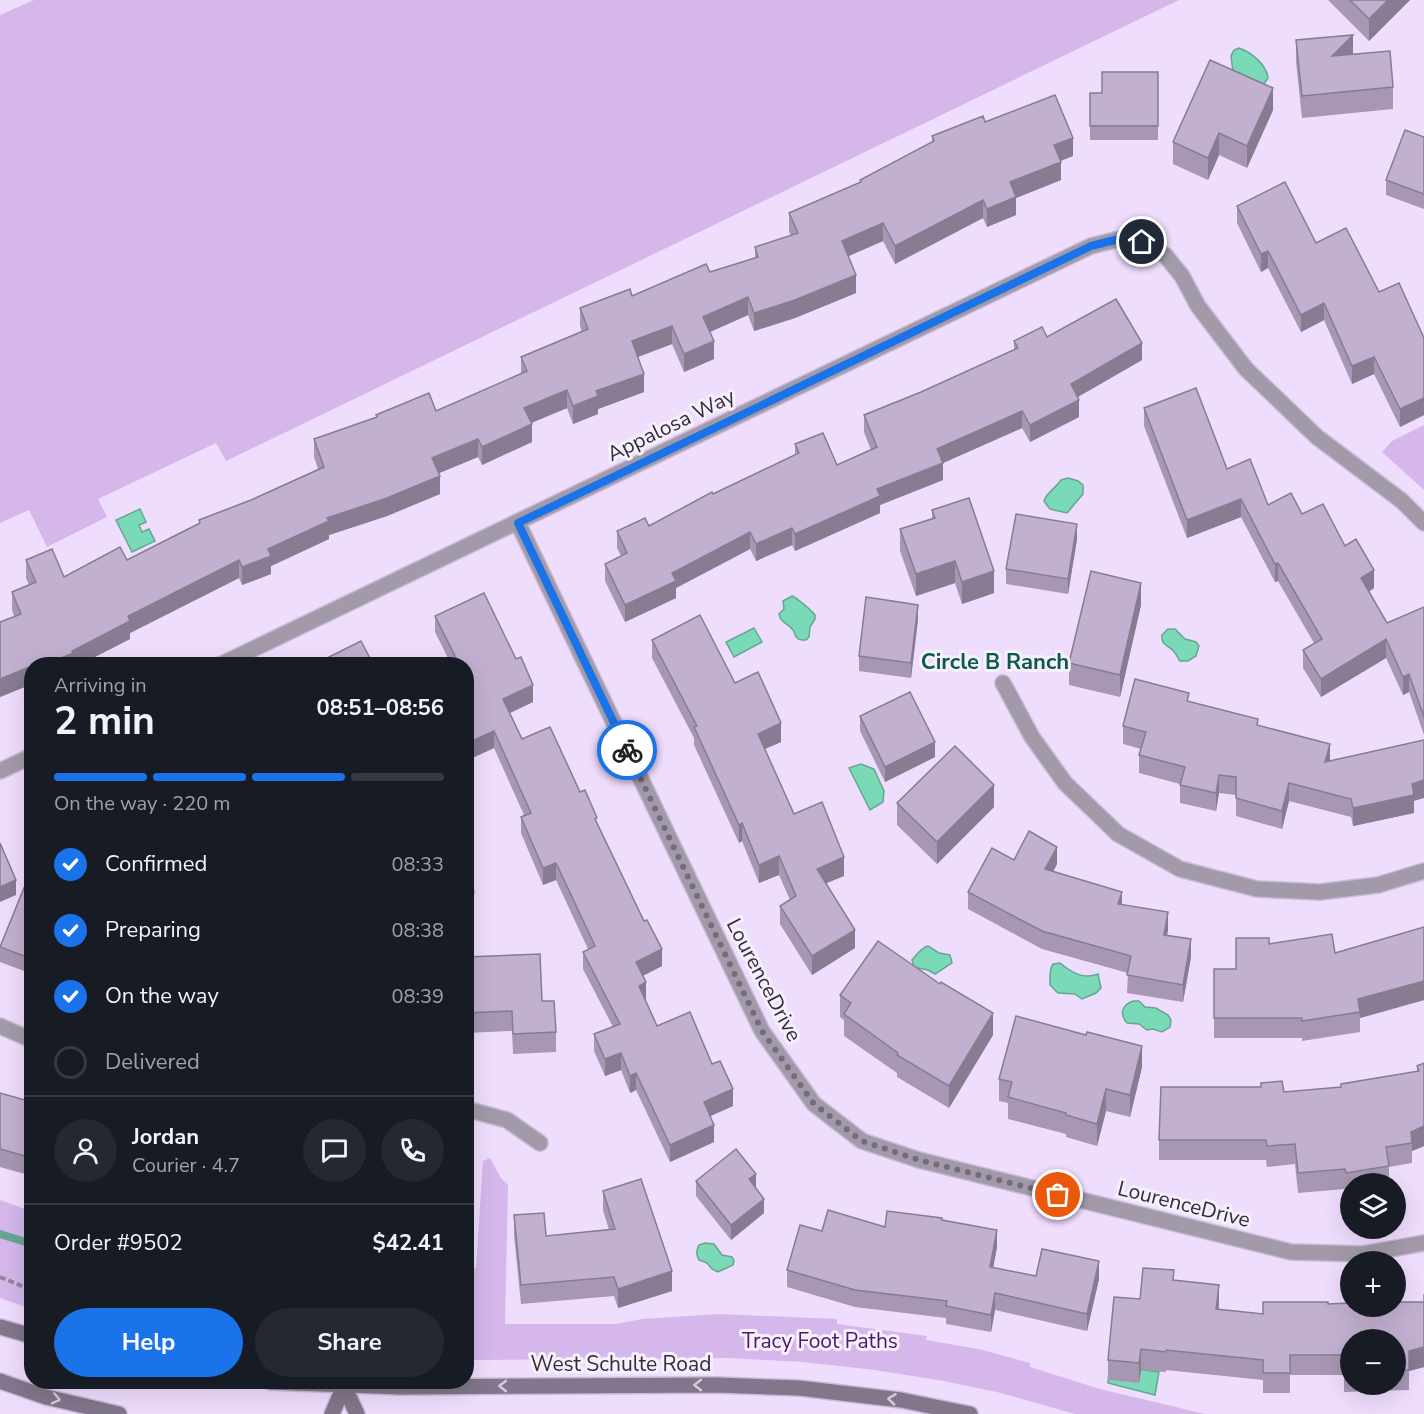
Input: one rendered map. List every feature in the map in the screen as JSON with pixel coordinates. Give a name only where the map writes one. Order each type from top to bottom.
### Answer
[{"type":"main road","points":[[0,1327],[24,1334]]},
{"type":"main road","points":[[0,1381],[46,1397],[119,1414]]},
{"type":"main road","name":"West Schulte Road","points":[[474,1386],[717,1385],[799,1388],[901,1400],[970,1414]]},
{"type":"main road","points":[[332,1414],[343,1389]]},
{"type":"main road","points":[[345,1389],[357,1414]]},
{"type":"street","name":"Appalosa Way","points":[[237,657],[1091,246],[1119,239],[1142,242],[1165,255],[1182,276],[1198,306],[1246,369],[1317,437],[1402,501],[1424,523]]},
{"type":"street","name":"LourenceDrive","points":[[518,523],[762,1031],[814,1104],[862,1141],[919,1160],[1291,1252],[1363,1254],[1424,1243]]},
{"type":"street","points":[[1003,683],[1032,737],[1065,783],[1118,834],[1180,869],[1257,889],[1320,892],[1378,885],[1424,871]]},
{"type":"street","points":[[0,771],[24,760]]},
{"type":"street","points":[[0,1026],[24,1036]]},
{"type":"street","points":[[474,1111],[507,1120],[540,1143]]},
{"type":"path","points":[[0,1277],[24,1287]]},
{"type":"green space","points":[[34,0],[1179,0],[226,461],[216,443],[98,499],[107,517],[47,547],[29,510],[0,523],[0,15]]},
{"type":"green space","points":[[1424,425],[1424,490],[1382,452],[1392,441]]},
{"type":"green space","name":"Tracy Foot Paths","points":[[490,1158],[501,1178],[508,1185],[505,1324],[616,1324],[642,1319],[719,1314],[837,1319],[837,1324],[927,1336],[926,1340],[979,1349],[1030,1363],[1030,1367],[1100,1389],[1205,1414],[1075,1414],[1001,1393],[944,1381],[803,1362],[728,1358],[474,1360],[474,1268],[476,1268],[483,1161]]},
{"type":"green space","points":[[0,1200],[24,1209],[24,1307],[0,1298]]},
{"type":"shaded area","points":[[1239,48],[1253,56],[1265,68],[1268,78],[1263,85],[1233,72],[1231,56],[1234,50]]},
{"type":"shaded area","points":[[1068,478],[1083,485],[1083,494],[1067,513],[1050,509],[1044,501],[1045,498],[1061,480]]},
{"type":"shaded area","points":[[140,509],[146,522],[139,525],[142,532],[149,529],[155,541],[132,552],[116,520]]},
{"type":"shaded area","points":[[792,596],[815,615],[809,637],[806,640],[797,638],[779,614],[784,609],[783,601]]},
{"type":"shaded area","points":[[754,628],[762,642],[734,657],[726,642]]},
{"type":"shaded area","points":[[1168,629],[1175,629],[1185,639],[1196,642],[1199,646],[1196,656],[1188,661],[1180,661],[1173,650],[1163,642],[1162,635]]},
{"type":"shaded area","points":[[861,764],[874,769],[884,791],[883,802],[870,810],[849,768]]},
{"type":"shaded area","points":[[928,946],[939,953],[950,955],[952,963],[935,974],[914,967],[912,960]]},
{"type":"shaded area","points":[[1060,963],[1082,976],[1098,974],[1101,988],[1096,993],[1082,999],[1075,994],[1058,993],[1050,985],[1050,974],[1053,964]]},
{"type":"shaded area","points":[[1139,1001],[1145,1007],[1156,1008],[1168,1015],[1171,1020],[1170,1027],[1162,1032],[1147,1030],[1139,1024],[1127,1023],[1122,1013],[1126,1005]]},
{"type":"shaded area","points":[[714,1244],[722,1255],[732,1257],[733,1265],[718,1272],[699,1260],[697,1249],[699,1245]]},
{"type":"shaded area","points":[[1136,1369],[1159,1372],[1155,1395],[1108,1383],[1109,1370]]},
{"type":"building","points":[[1350,0],[1388,0],[1369,19]]},
{"type":"building","points":[[1353,35],[1332,56],[1390,51],[1393,87],[1302,96],[1296,40]]},
{"type":"building","points":[[1210,60],[1273,88],[1247,146],[1219,133],[1208,158],[1173,142]]},
{"type":"building","points":[[1102,72],[1158,72],[1158,126],[1090,126],[1090,93],[1102,93]]},
{"type":"building","points":[[1055,95],[1073,138],[1054,145],[1061,162],[1010,182],[1016,197],[987,209],[983,200],[895,246],[883,223],[842,241],[856,275],[795,300],[754,313],[748,297],[703,317],[714,341],[684,354],[672,326],[632,341],[644,374],[596,391],[598,396],[573,406],[567,390],[524,408],[532,424],[482,447],[478,439],[432,458],[440,476],[387,498],[327,518],[329,521],[268,549],[271,556],[242,567],[239,560],[128,616],[130,621],[64,657],[24,657],[24,669],[0,679],[0,622],[21,614],[12,592],[36,582],[26,560],[52,549],[64,577],[120,547],[127,560],[200,523],[199,520],[251,500],[324,467],[314,439],[377,417],[376,415],[429,393],[436,411],[527,371],[521,357],[588,329],[580,308],[630,289],[632,296],[706,264],[710,272],[758,257],[755,247],[798,233],[789,213],[861,182],[860,180],[934,141],[932,136],[983,116],[985,122]]},
{"type":"building","points":[[1405,130],[1424,137],[1424,194],[1386,180]]},
{"type":"building","points":[[1285,182],[1316,243],[1346,228],[1379,292],[1399,283],[1424,338],[1424,398],[1400,409],[1374,357],[1352,366],[1324,303],[1301,315],[1268,251],[1261,254],[1237,206]]},
{"type":"building","points":[[1116,299],[1142,343],[1071,384],[1079,400],[1030,425],[1022,411],[937,449],[943,463],[877,489],[880,496],[795,534],[792,528],[756,544],[750,532],[672,573],[676,581],[625,605],[605,564],[627,553],[617,531],[645,518],[649,526],[712,492],[713,494],[799,453],[795,444],[823,433],[837,465],[877,447],[864,415],[1018,348],[1014,341],[1042,327],[1047,337]]},
{"type":"building","points":[[1196,388],[1227,469],[1250,459],[1268,505],[1291,493],[1302,514],[1323,504],[1345,546],[1356,539],[1374,570],[1361,578],[1387,623],[1424,607],[1424,717],[1409,674],[1403,677],[1386,639],[1321,679],[1303,650],[1322,639],[1278,563],[1275,564],[1241,499],[1187,520],[1144,408]]},
{"type":"building","points":[[969,498],[994,571],[962,582],[955,561],[916,574],[900,529],[935,518],[932,510]]},
{"type":"building","points":[[1016,514],[1077,524],[1068,579],[1006,569]]},
{"type":"building","points":[[1091,571],[1141,583],[1120,675],[1069,663]]},
{"type":"building","points":[[484,593],[516,659],[521,657],[533,685],[503,699],[522,739],[550,727],[580,792],[585,790],[597,818],[595,819],[644,921],[647,920],[662,949],[636,962],[646,982],[639,986],[657,1026],[690,1012],[712,1064],[720,1061],[733,1089],[704,1102],[714,1125],[670,1145],[636,1073],[630,1076],[621,1053],[605,1059],[594,1034],[620,1024],[583,952],[595,946],[556,863],[543,868],[521,817],[531,813],[494,731],[474,740],[474,657],[456,657],[435,616]]},
{"type":"building","points":[[866,597],[918,605],[911,663],[859,656]]},
{"type":"building","points":[[700,615],[735,683],[758,672],[781,723],[758,734],[794,814],[822,802],[844,857],[817,869],[855,930],[812,956],[780,906],[796,896],[779,856],[759,865],[742,823],[739,825],[694,727],[697,726],[652,640]]},
{"type":"building","points":[[361,641],[369,657],[329,657]]},
{"type":"building","points":[[1135,679],[1189,693],[1187,701],[1258,719],[1257,725],[1330,744],[1325,762],[1424,740],[1424,780],[1412,784],[1414,795],[1353,808],[1351,799],[1289,783],[1282,811],[1236,798],[1236,777],[1219,775],[1216,793],[1180,785],[1185,767],[1139,755],[1146,732],[1123,726]]},
{"type":"building","points":[[910,692],[935,742],[885,767],[860,716]]},
{"type":"building","points":[[955,746],[994,785],[937,842],[897,803]]},
{"type":"building","points":[[1029,831],[1057,847],[1045,869],[1122,892],[1118,904],[1168,912],[1164,935],[1191,939],[1183,985],[1127,975],[1131,956],[1042,931],[968,892],[992,848],[1014,860]]},
{"type":"building","points":[[0,843],[16,880],[0,887]]},
{"type":"building","points":[[24,888],[24,956],[0,947]]},
{"type":"building","points":[[1424,927],[1424,981],[1358,999],[1360,1012],[1302,1021],[1302,1018],[1214,1018],[1214,969],[1236,969],[1236,938],[1269,938],[1269,944],[1332,934],[1335,953]]},
{"type":"building","points":[[878,941],[940,984],[941,982],[993,1013],[949,1086],[897,1055],[898,1053],[844,1014],[851,1003],[840,995]]},
{"type":"building","points":[[540,954],[542,1001],[554,1001],[556,1032],[513,1034],[512,1011],[474,1013],[474,957]]},
{"type":"building","points":[[1016,1016],[1086,1035],[1087,1032],[1142,1046],[1130,1095],[1106,1089],[1097,1124],[1008,1097],[1012,1082],[999,1079]]},
{"type":"building","points":[[1424,1063],[1424,1126],[1411,1132],[1412,1143],[1386,1147],[1389,1166],[1346,1173],[1345,1169],[1298,1173],[1295,1144],[1267,1146],[1266,1140],[1159,1140],[1161,1087],[1261,1087],[1261,1083],[1282,1081],[1284,1092],[1341,1087],[1341,1084],[1419,1071],[1417,1066]]},
{"type":"building","points":[[0,1093],[24,1100],[24,1156],[0,1149]]},
{"type":"building","points":[[736,1149],[756,1174],[749,1179],[764,1199],[731,1225],[696,1181]]},
{"type":"building","points":[[641,1179],[672,1271],[618,1289],[614,1277],[521,1285],[514,1215],[544,1213],[546,1236],[615,1229],[603,1191]]},
{"type":"building","points":[[828,1210],[885,1227],[887,1211],[942,1218],[942,1220],[997,1230],[990,1267],[1036,1276],[1042,1249],[1099,1261],[1087,1314],[995,1293],[991,1315],[946,1306],[947,1301],[855,1290],[787,1270],[800,1225],[822,1231]]},
{"type":"building","points":[[1143,1268],[1174,1270],[1173,1280],[1219,1285],[1216,1309],[1263,1314],[1263,1302],[1328,1302],[1328,1304],[1340,1303],[1340,1317],[1406,1317],[1406,1302],[1424,1302],[1424,1347],[1409,1351],[1409,1370],[1406,1370],[1406,1329],[1340,1329],[1340,1355],[1290,1355],[1290,1373],[1263,1373],[1263,1360],[1166,1350],[1166,1352],[1141,1349],[1139,1363],[1108,1360],[1114,1297],[1140,1299]]},
{"type":"waterway","points":[[0,1234],[24,1242]]},
{"type":"way so far","points":[[627,750],[762,1031],[814,1104],[862,1141],[919,1160],[1058,1195]]},
{"type":"district","name":"Circle B Ranch","points":[[995,662]]},
{"type":"route","points":[[627,750],[518,523],[1091,246],[1119,239],[1142,242]]}]
